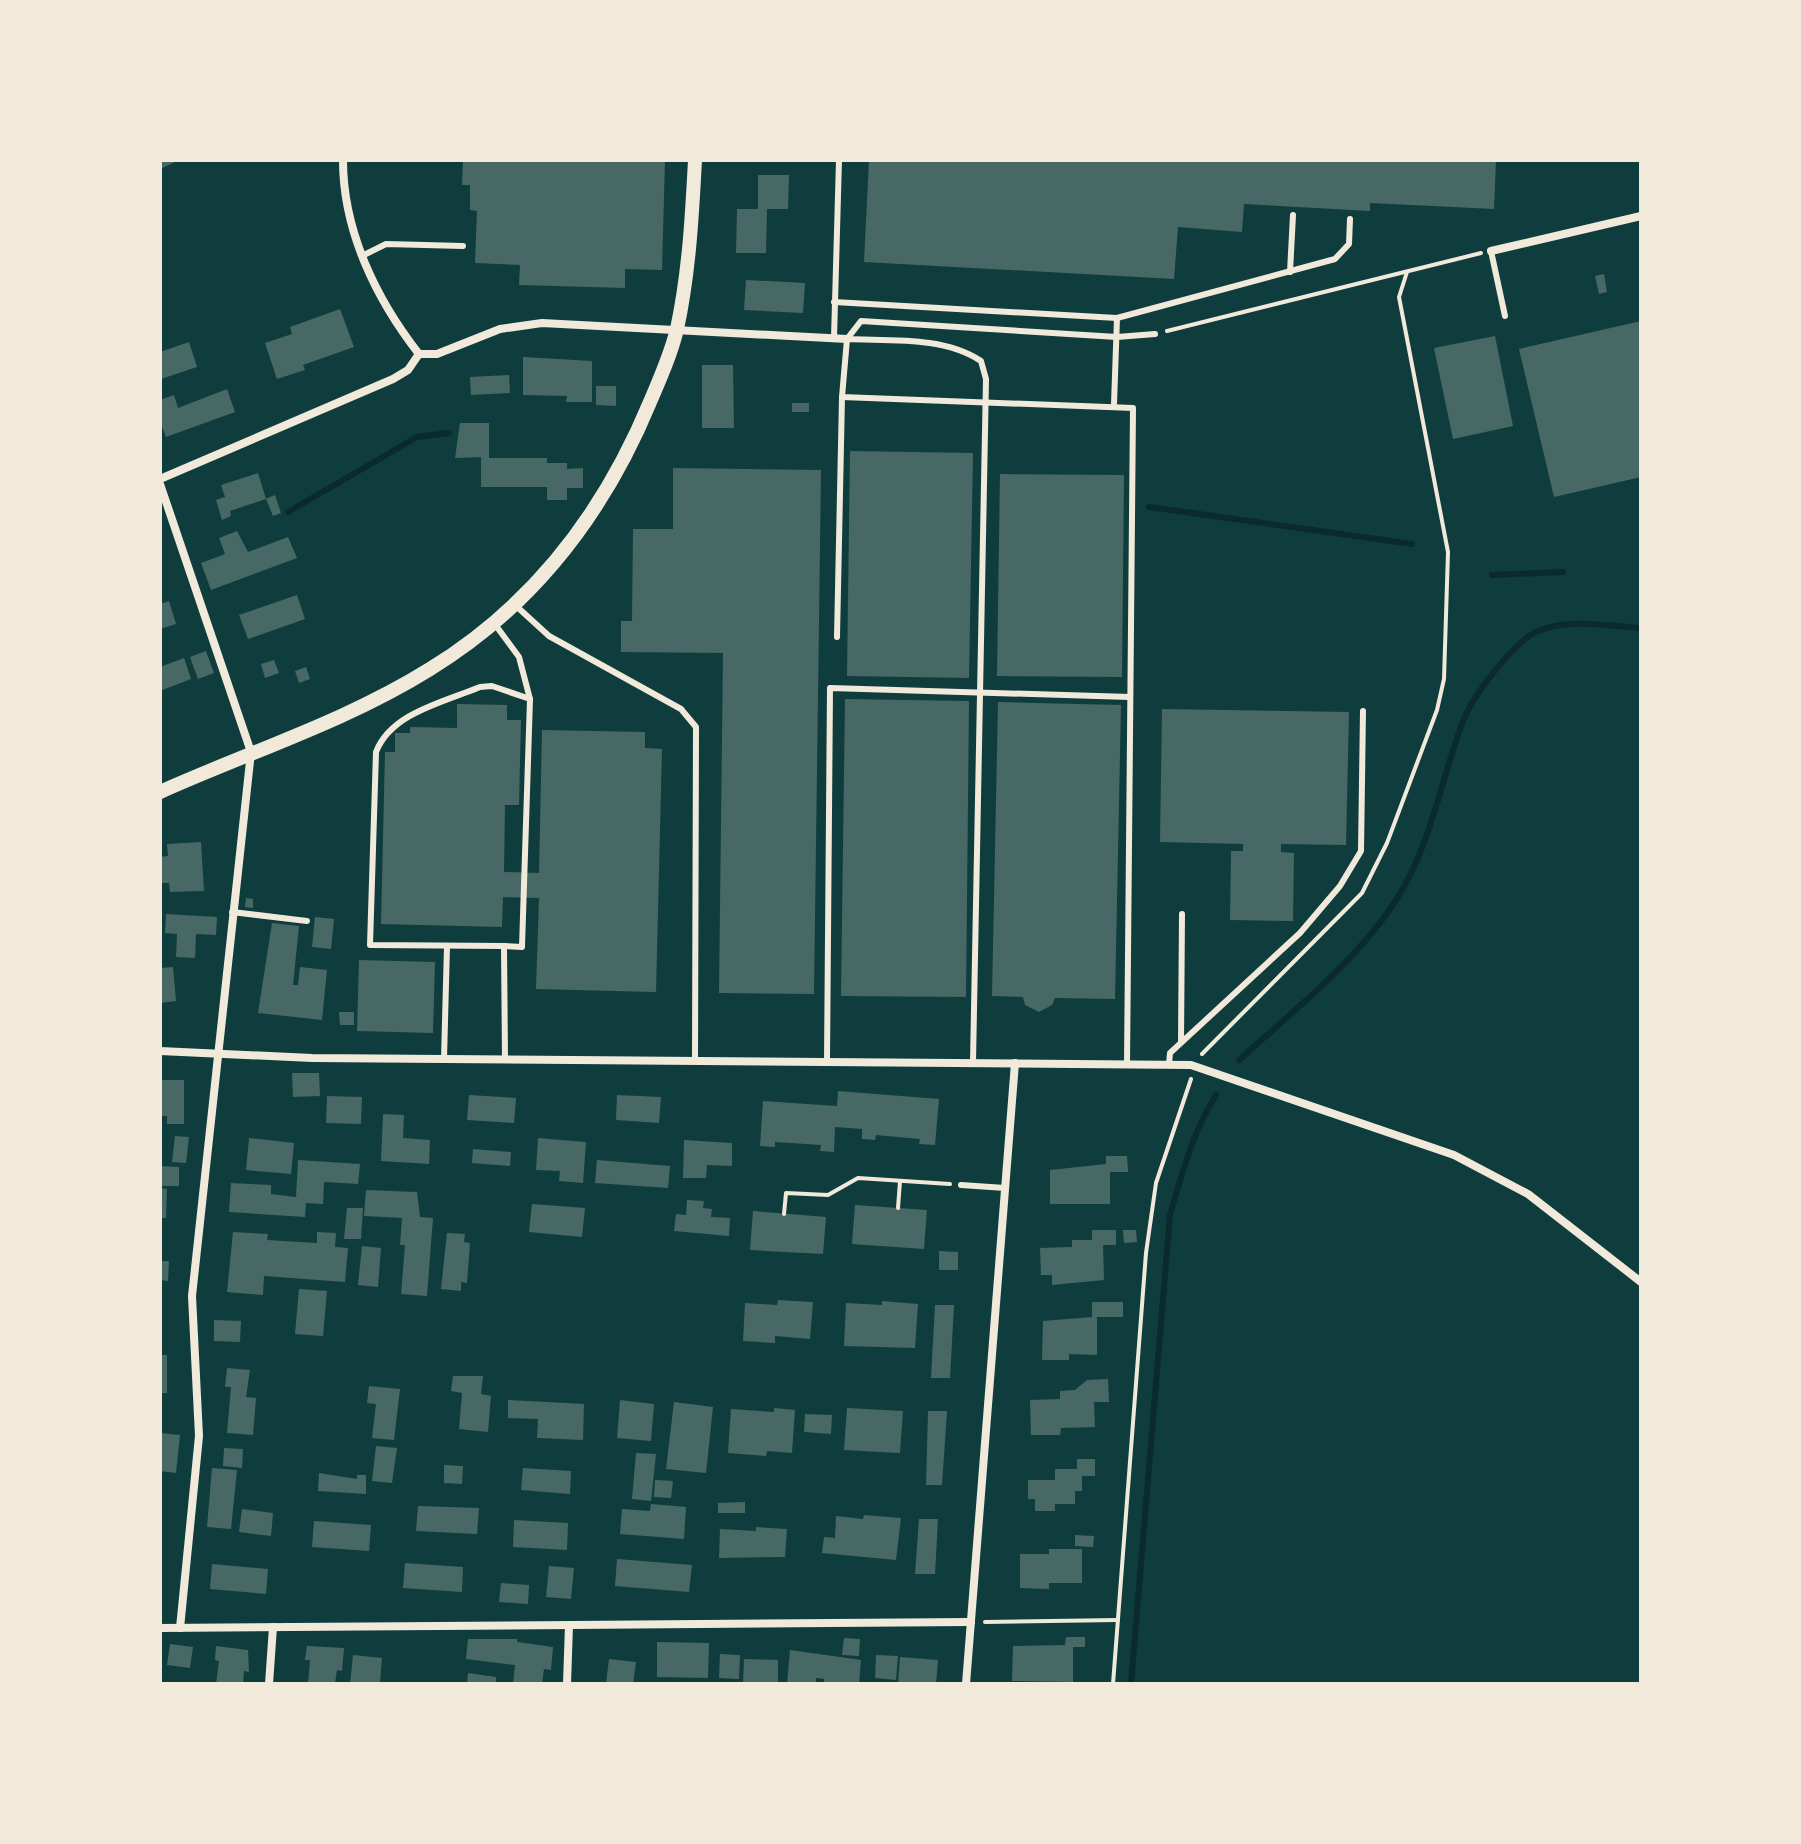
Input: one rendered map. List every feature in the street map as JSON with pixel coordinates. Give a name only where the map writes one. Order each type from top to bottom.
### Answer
[{"type":"street","points":[[343,160],[348,210],[362,256],[382,298],[419,354]]},
{"type":"street","points":[[160,792],[401,685],[430,669],[515,605],[565,551],[612,483],[639,429],[676,331],[688,265],[695,160]]},
{"type":"street","points":[[1491,251],[1641,216]]},
{"type":"street","points":[[419,354],[437,354],[500,329],[542,323],[847,339]]},
{"type":"street","points":[[180,1628],[199,1436],[192,1296],[215,1054],[251,752],[160,481],[393,379],[408,370],[419,354]]},
{"type":"street","points":[[160,1051],[444,1059],[1169,1064],[1204,1068],[1454,1155],[1482,1168],[1564,1219],[1641,1282]]},
{"type":"street","points":[[966,1684],[1015,1063]]},
{"type":"street","points":[[160,1628],[971,1622]]},
{"type":"street","points":[[567,1684],[569,1625]]},
{"type":"street","points":[[269,1684],[273,1627]]},
{"type":"lane","points":[[834,338],[839,160]]},
{"type":"lane","points":[[1290,272],[1293,215]]},
{"type":"lane","points":[[834,302],[1117,318],[1335,259],[1349,244],[1350,219]]},
{"type":"lane","points":[[362,256],[386,244],[463,246]]},
{"type":"lane","points":[[1491,251],[1505,316]]},
{"type":"lane","points":[[1114,404],[1117,318]]},
{"type":"lane","points":[[837,637],[842,397],[847,339],[861,321],[1117,337],[1155,334]]},
{"type":"lane","points":[[847,339],[924,343],[966,351],[981,361],[986,379],[973,1062]]},
{"type":"lane","points":[[842,397],[1114,404],[1133,408],[1127,1064]]},
{"type":"lane","points":[[515,605],[549,636],[681,709],[696,727],[695,1059]]},
{"type":"lane","points":[[494,623],[519,657],[530,699],[522,947],[370,945],[376,752],[390,728],[410,716],[480,687],[492,686],[530,699]]},
{"type":"lane","points":[[827,1061],[830,688],[1130,697]]},
{"type":"lane","points":[[1169,1064],[1170,1053],[1181,1042],[1300,933],[1340,886],[1361,851],[1363,711]]},
{"type":"lane","points":[[232,912],[307,921]]},
{"type":"lane","points":[[1181,1042],[1182,914]]},
{"type":"lane","points":[[444,1059],[447,946]]},
{"type":"lane","points":[[504,946],[505,1059]]},
{"type":"lane","points":[[961,1185],[1005,1188]]},
{"type":"path","points":[[1155,334],[1491,251]]},
{"type":"path","points":[[1407,272],[1399,297],[1448,552],[1444,679]]},
{"type":"path","points":[[1113,1684],[1123,1526],[1150,1216],[1170,1135],[1204,1068]]},
{"type":"path","points":[[784,1214],[786,1193],[828,1195],[858,1178],[961,1185]]},
{"type":"path","points":[[898,1208],[900,1181]]},
{"type":"path","points":[[971,1622],[1118,1620]]},
{"type":"building","points":[[160,160],[179,160],[160,169]]},
{"type":"building","points":[[463,160],[665,160],[662,270],[625,269],[625,288],[519,285],[520,265],[475,263],[477,211],[470,210],[470,185],[462,185]]},
{"type":"building","points":[[869,160],[1496,160],[1494,209],[1370,203],[1370,211],[1244,204],[1242,232],[1178,227],[1174,279],[864,262]]},
{"type":"building","points":[[758,175],[789,175],[788,209],[767,209],[766,253],[736,253],[737,209],[758,209]]},
{"type":"building","points":[[1604,274],[1607,292],[1599,294],[1595,276]]},
{"type":"building","points":[[746,280],[805,283],[803,313],[744,310]]},
{"type":"building","points":[[340,309],[354,347],[303,365],[305,370],[277,379],[265,343],[292,334],[290,327]]},
{"type":"building","points":[[1641,321],[1641,477],[1554,497],[1519,349]]},
{"type":"building","points":[[1495,336],[1513,426],[1453,439],[1434,348]]},
{"type":"building","points":[[189,342],[197,367],[161,379],[160,352]]},
{"type":"building","points":[[523,357],[592,361],[592,402],[566,402],[567,396],[523,395]]},
{"type":"building","points":[[702,365],[733,365],[734,428],[702,428]]},
{"type":"building","points":[[509,375],[510,393],[471,395],[470,377]]},
{"type":"building","points":[[596,386],[616,386],[616,406],[596,405]]},
{"type":"building","points":[[227,389],[235,412],[166,437],[160,422],[160,400],[174,395],[178,408]]},
{"type":"building","points":[[792,403],[809,403],[809,412],[792,412]]},
{"type":"building","points":[[460,423],[489,423],[489,458],[547,458],[547,463],[567,463],[567,469],[583,468],[583,488],[567,488],[567,500],[547,500],[547,487],[481,487],[481,457],[455,458]]},
{"type":"building","points":[[850,451],[973,453],[969,678],[847,676]]},
{"type":"building","points":[[673,468],[821,470],[814,994],[719,993],[723,653],[621,652],[621,621],[632,621],[633,529],[673,529]]},
{"type":"building","points":[[258,473],[266,499],[230,511],[231,516],[222,520],[216,500],[225,497],[221,485]]},
{"type":"building","points":[[1000,474],[1124,475],[1122,677],[997,676]]},
{"type":"building","points":[[275,495],[281,513],[273,516],[266,499]]},
{"type":"building","points":[[237,531],[248,552],[288,537],[297,558],[211,590],[201,563],[225,554],[219,538]]},
{"type":"building","points":[[297,595],[305,619],[248,639],[239,615]]},
{"type":"building","points":[[169,601],[176,624],[160,629],[160,604]]},
{"type":"building","points":[[206,651],[214,673],[198,679],[190,657]]},
{"type":"building","points":[[184,658],[191,679],[160,691],[160,667]]},
{"type":"building","points":[[274,660],[279,673],[265,678],[261,664]]},
{"type":"building","points":[[306,667],[310,679],[299,683],[295,671]]},
{"type":"building","points":[[845,699],[969,701],[966,997],[841,996]]},
{"type":"building","points":[[998,702],[1121,705],[1115,999],[1055,998],[1052,1005],[1039,1012],[1025,1005],[1023,997],[992,996]]},
{"type":"building","points":[[457,704],[507,705],[507,720],[521,720],[519,805],[505,805],[504,872],[539,873],[542,730],[645,732],[645,748],[662,749],[656,992],[536,989],[539,898],[503,897],[502,927],[381,924],[385,752],[395,752],[395,733],[410,733],[410,727],[457,728]]},
{"type":"building","points":[[1162,709],[1349,712],[1346,845],[1281,844],[1281,852],[1294,853],[1293,921],[1230,920],[1231,851],[1243,851],[1243,844],[1160,842]]},
{"type":"building","points":[[201,842],[204,891],[170,892],[169,883],[160,883],[160,857],[168,856],[167,844]]},
{"type":"building","points":[[246,898],[253,899],[253,908],[245,907]]},
{"type":"building","points":[[166,914],[217,917],[216,935],[196,934],[195,958],[176,957],[177,934],[165,933]]},
{"type":"building","points":[[315,917],[334,919],[331,949],[312,947]]},
{"type":"building","points":[[272,923],[299,926],[293,985],[298,985],[300,967],[327,970],[322,1020],[258,1013]]},
{"type":"building","points":[[359,960],[435,962],[433,1033],[357,1031]]},
{"type":"building","points":[[173,967],[176,1001],[160,1003],[160,968]]},
{"type":"building","points":[[339,1012],[354,1012],[354,1025],[340,1025]]},
{"type":"building","points":[[292,1073],[319,1073],[320,1096],[293,1097]]},
{"type":"building","points":[[160,1080],[184,1080],[184,1124],[167,1124],[167,1116],[160,1116]]},
{"type":"building","points":[[838,1091],[939,1099],[935,1145],[919,1144],[920,1139],[876,1135],[875,1140],[862,1139],[862,1129],[835,1127],[834,1152],[820,1151],[821,1145],[775,1142],[775,1147],[760,1146],[763,1101],[837,1106]]},
{"type":"building","points":[[469,1095],[516,1098],[514,1123],[467,1120]]},
{"type":"building","points":[[617,1095],[661,1097],[659,1123],[616,1120]]},
{"type":"building","points":[[327,1096],[362,1097],[361,1124],[326,1123]]},
{"type":"building","points":[[383,1114],[404,1115],[403,1138],[430,1140],[429,1164],[381,1161]]},
{"type":"building","points":[[175,1136],[189,1137],[186,1163],[172,1162]]},
{"type":"building","points":[[249,1138],[294,1143],[291,1174],[246,1170]]},
{"type":"building","points":[[538,1138],[586,1142],[583,1183],[559,1181],[560,1171],[536,1170]]},
{"type":"building","points":[[684,1140],[732,1143],[732,1166],[707,1165],[706,1178],[683,1178]]},
{"type":"building","points":[[473,1149],[511,1152],[510,1166],[472,1163]]},
{"type":"building","points":[[1106,1156],[1127,1156],[1128,1172],[1110,1172],[1110,1204],[1050,1204],[1050,1170],[1106,1164]]},
{"type":"building","points":[[298,1160],[360,1164],[358,1184],[324,1182],[323,1204],[306,1203],[305,1217],[229,1212],[231,1183],[271,1185],[271,1194],[296,1197]]},
{"type":"building","points":[[597,1160],[670,1166],[668,1188],[595,1183]]},
{"type":"building","points":[[160,1166],[179,1167],[179,1186],[160,1186]]},
{"type":"building","points":[[160,1188],[167,1189],[166,1218],[160,1218]]},
{"type":"building","points":[[366,1190],[417,1192],[420,1217],[433,1218],[427,1296],[401,1294],[405,1245],[400,1245],[402,1218],[364,1216]]},
{"type":"building","points":[[687,1200],[704,1201],[703,1208],[712,1209],[711,1217],[730,1218],[729,1236],[674,1231],[676,1214],[686,1215]]},
{"type":"building","points":[[532,1204],[585,1208],[582,1237],[529,1232]]},
{"type":"building","points":[[855,1205],[927,1210],[924,1249],[852,1244]]},
{"type":"building","points":[[347,1208],[363,1208],[361,1239],[344,1239]]},
{"type":"building","points":[[753,1211],[826,1217],[823,1254],[750,1250]]},
{"type":"building","points":[[1092,1230],[1116,1230],[1116,1245],[1103,1245],[1104,1280],[1052,1285],[1052,1275],[1041,1275],[1040,1248],[1072,1247],[1072,1240],[1092,1240]]},
{"type":"building","points":[[1123,1230],[1136,1230],[1137,1242],[1124,1243]]},
{"type":"building","points":[[233,1232],[268,1234],[267,1240],[317,1243],[317,1232],[336,1233],[335,1247],[348,1248],[345,1282],[264,1276],[263,1295],[227,1292]]},
{"type":"building","points":[[447,1233],[465,1234],[464,1242],[470,1243],[467,1283],[461,1282],[461,1291],[441,1289]]},
{"type":"building","points":[[362,1246],[381,1248],[378,1287],[358,1285]]},
{"type":"building","points":[[939,1251],[958,1252],[958,1270],[939,1270]]},
{"type":"building","points":[[160,1261],[169,1261],[168,1281],[160,1280]]},
{"type":"building","points":[[299,1289],[327,1291],[323,1336],[295,1334]]},
{"type":"building","points":[[778,1300],[813,1302],[810,1339],[775,1336],[775,1343],[743,1341],[745,1303],[777,1305]]},
{"type":"building","points":[[882,1301],[918,1304],[915,1348],[844,1346],[846,1303],[882,1305]]},
{"type":"building","points":[[1092,1302],[1123,1302],[1123,1317],[1097,1317],[1097,1355],[1069,1354],[1069,1360],[1042,1360],[1043,1321],[1092,1317]]},
{"type":"building","points":[[935,1305],[954,1305],[950,1378],[931,1378]]},
{"type":"building","points":[[214,1320],[241,1321],[240,1342],[214,1341]]},
{"type":"building","points":[[160,1355],[167,1355],[167,1393],[160,1393]]},
{"type":"building","points":[[227,1368],[250,1370],[246,1397],[256,1398],[253,1435],[227,1433],[231,1387],[225,1387]]},
{"type":"building","points":[[453,1376],[483,1376],[481,1394],[491,1396],[488,1432],[459,1429],[462,1393],[451,1391]]},
{"type":"building","points":[[1108,1379],[1109,1402],[1094,1402],[1095,1427],[1061,1428],[1060,1435],[1031,1435],[1030,1400],[1060,1399],[1060,1391],[1075,1390],[1087,1380]]},
{"type":"building","points":[[369,1386],[400,1389],[394,1440],[372,1438],[376,1404],[367,1403]]},
{"type":"building","points":[[508,1400],[584,1404],[583,1440],[537,1438],[538,1419],[508,1418]]},
{"type":"building","points":[[620,1400],[654,1404],[651,1441],[617,1438]]},
{"type":"building","points":[[674,1402],[713,1407],[706,1473],[666,1469]]},
{"type":"building","points":[[774,1408],[795,1410],[792,1453],[767,1451],[766,1456],[728,1453],[731,1409],[774,1412]]},
{"type":"building","points":[[847,1408],[903,1411],[900,1453],[844,1450]]},
{"type":"building","points":[[928,1411],[947,1411],[942,1485],[926,1485]]},
{"type":"building","points":[[805,1414],[832,1415],[831,1434],[804,1432]]},
{"type":"building","points":[[160,1433],[180,1435],[176,1473],[160,1471]]},
{"type":"building","points":[[376,1446],[397,1448],[392,1483],[372,1481]]},
{"type":"building","points":[[224,1448],[243,1449],[242,1468],[223,1466]]},
{"type":"building","points":[[636,1453],[656,1454],[651,1501],[632,1499]]},
{"type":"building","points":[[1077,1459],[1095,1459],[1095,1476],[1082,1476],[1082,1491],[1075,1491],[1075,1504],[1055,1504],[1055,1511],[1035,1511],[1035,1499],[1028,1499],[1028,1480],[1055,1480],[1055,1469],[1077,1469]]},
{"type":"building","points":[[444,1465],[463,1466],[462,1484],[444,1483]]},
{"type":"building","points":[[212,1468],[237,1470],[231,1529],[207,1527]]},
{"type":"building","points":[[523,1468],[571,1471],[570,1494],[521,1490]]},
{"type":"building","points":[[319,1473],[357,1479],[357,1475],[366,1475],[366,1494],[318,1491]]},
{"type":"building","points":[[655,1480],[673,1481],[671,1498],[654,1497]]},
{"type":"building","points":[[745,1502],[745,1513],[718,1513],[718,1503]]},
{"type":"building","points":[[651,1504],[686,1507],[684,1539],[620,1534],[622,1509],[650,1511]]},
{"type":"building","points":[[418,1506],[479,1508],[477,1534],[416,1531]]},
{"type":"building","points":[[242,1509],[273,1513],[271,1536],[239,1532]]},
{"type":"building","points":[[864,1515],[901,1518],[896,1560],[822,1553],[824,1537],[835,1538],[836,1516],[863,1519]]},
{"type":"building","points":[[919,1519],[938,1519],[935,1574],[915,1574]]},
{"type":"building","points":[[514,1520],[568,1523],[567,1550],[513,1547]]},
{"type":"building","points":[[314,1521],[371,1525],[369,1551],[312,1547]]},
{"type":"building","points":[[756,1527],[787,1529],[785,1557],[719,1558],[720,1529],[756,1531]]},
{"type":"building","points":[[1075,1535],[1094,1536],[1093,1547],[1075,1546]]},
{"type":"building","points":[[1049,1549],[1082,1549],[1082,1583],[1049,1583],[1049,1589],[1020,1588],[1020,1554],[1049,1554]]},
{"type":"building","points":[[617,1559],[692,1565],[689,1592],[615,1586]]},
{"type":"building","points":[[405,1563],[463,1567],[462,1592],[403,1588]]},
{"type":"building","points":[[212,1564],[268,1569],[266,1594],[210,1589]]},
{"type":"building","points":[[549,1566],[574,1568],[571,1599],[546,1597]]},
{"type":"building","points":[[501,1583],[529,1585],[528,1604],[499,1602]]},
{"type":"building","points":[[1066,1637],[1085,1637],[1085,1647],[1073,1647],[1073,1682],[1012,1681],[1013,1646],[1065,1645]]},
{"type":"building","points":[[844,1638],[860,1639],[859,1656],[842,1655]]},
{"type":"building","points":[[468,1639],[517,1639],[517,1642],[553,1647],[551,1670],[544,1669],[542,1684],[513,1684],[515,1665],[466,1659]]},
{"type":"building","points":[[657,1642],[709,1643],[708,1678],[657,1677]]},
{"type":"building","points":[[170,1644],[193,1647],[190,1668],[167,1665]]},
{"type":"building","points":[[216,1646],[248,1650],[249,1672],[244,1671],[243,1684],[216,1684],[219,1661],[215,1660]]},
{"type":"building","points":[[307,1646],[344,1648],[342,1671],[337,1670],[335,1683],[308,1684],[310,1660],[305,1660]]},
{"type":"building","points":[[790,1650],[861,1660],[859,1684],[824,1684],[824,1679],[816,1678],[816,1684],[787,1684]]},
{"type":"building","points":[[720,1654],[740,1655],[739,1679],[719,1678]]},
{"type":"building","points":[[353,1655],[382,1658],[380,1684],[350,1684]]},
{"type":"building","points":[[876,1655],[898,1656],[896,1680],[875,1678]]},
{"type":"building","points":[[900,1657],[938,1660],[936,1684],[898,1684]]},
{"type":"building","points":[[609,1659],[636,1662],[633,1684],[606,1684]]},
{"type":"building","points":[[744,1659],[778,1660],[778,1684],[743,1684]]},
{"type":"building","points":[[468,1673],[496,1677],[496,1684],[467,1684]]},
{"type":"waterway","points":[[288,512],[417,437],[449,433]]},
{"type":"waterway","points":[[1149,507],[1412,544]]},
{"type":"waterway","points":[[1492,575],[1563,572]]},
{"type":"waterway","points":[[1239,1060],[1343,965],[1396,900],[1418,858],[1462,724],[1483,686],[1505,658],[1528,637],[1550,627],[1589,624],[1641,628]]},
{"type":"waterway","points":[[1131,1684],[1170,1215],[1195,1138],[1216,1095]]}]
